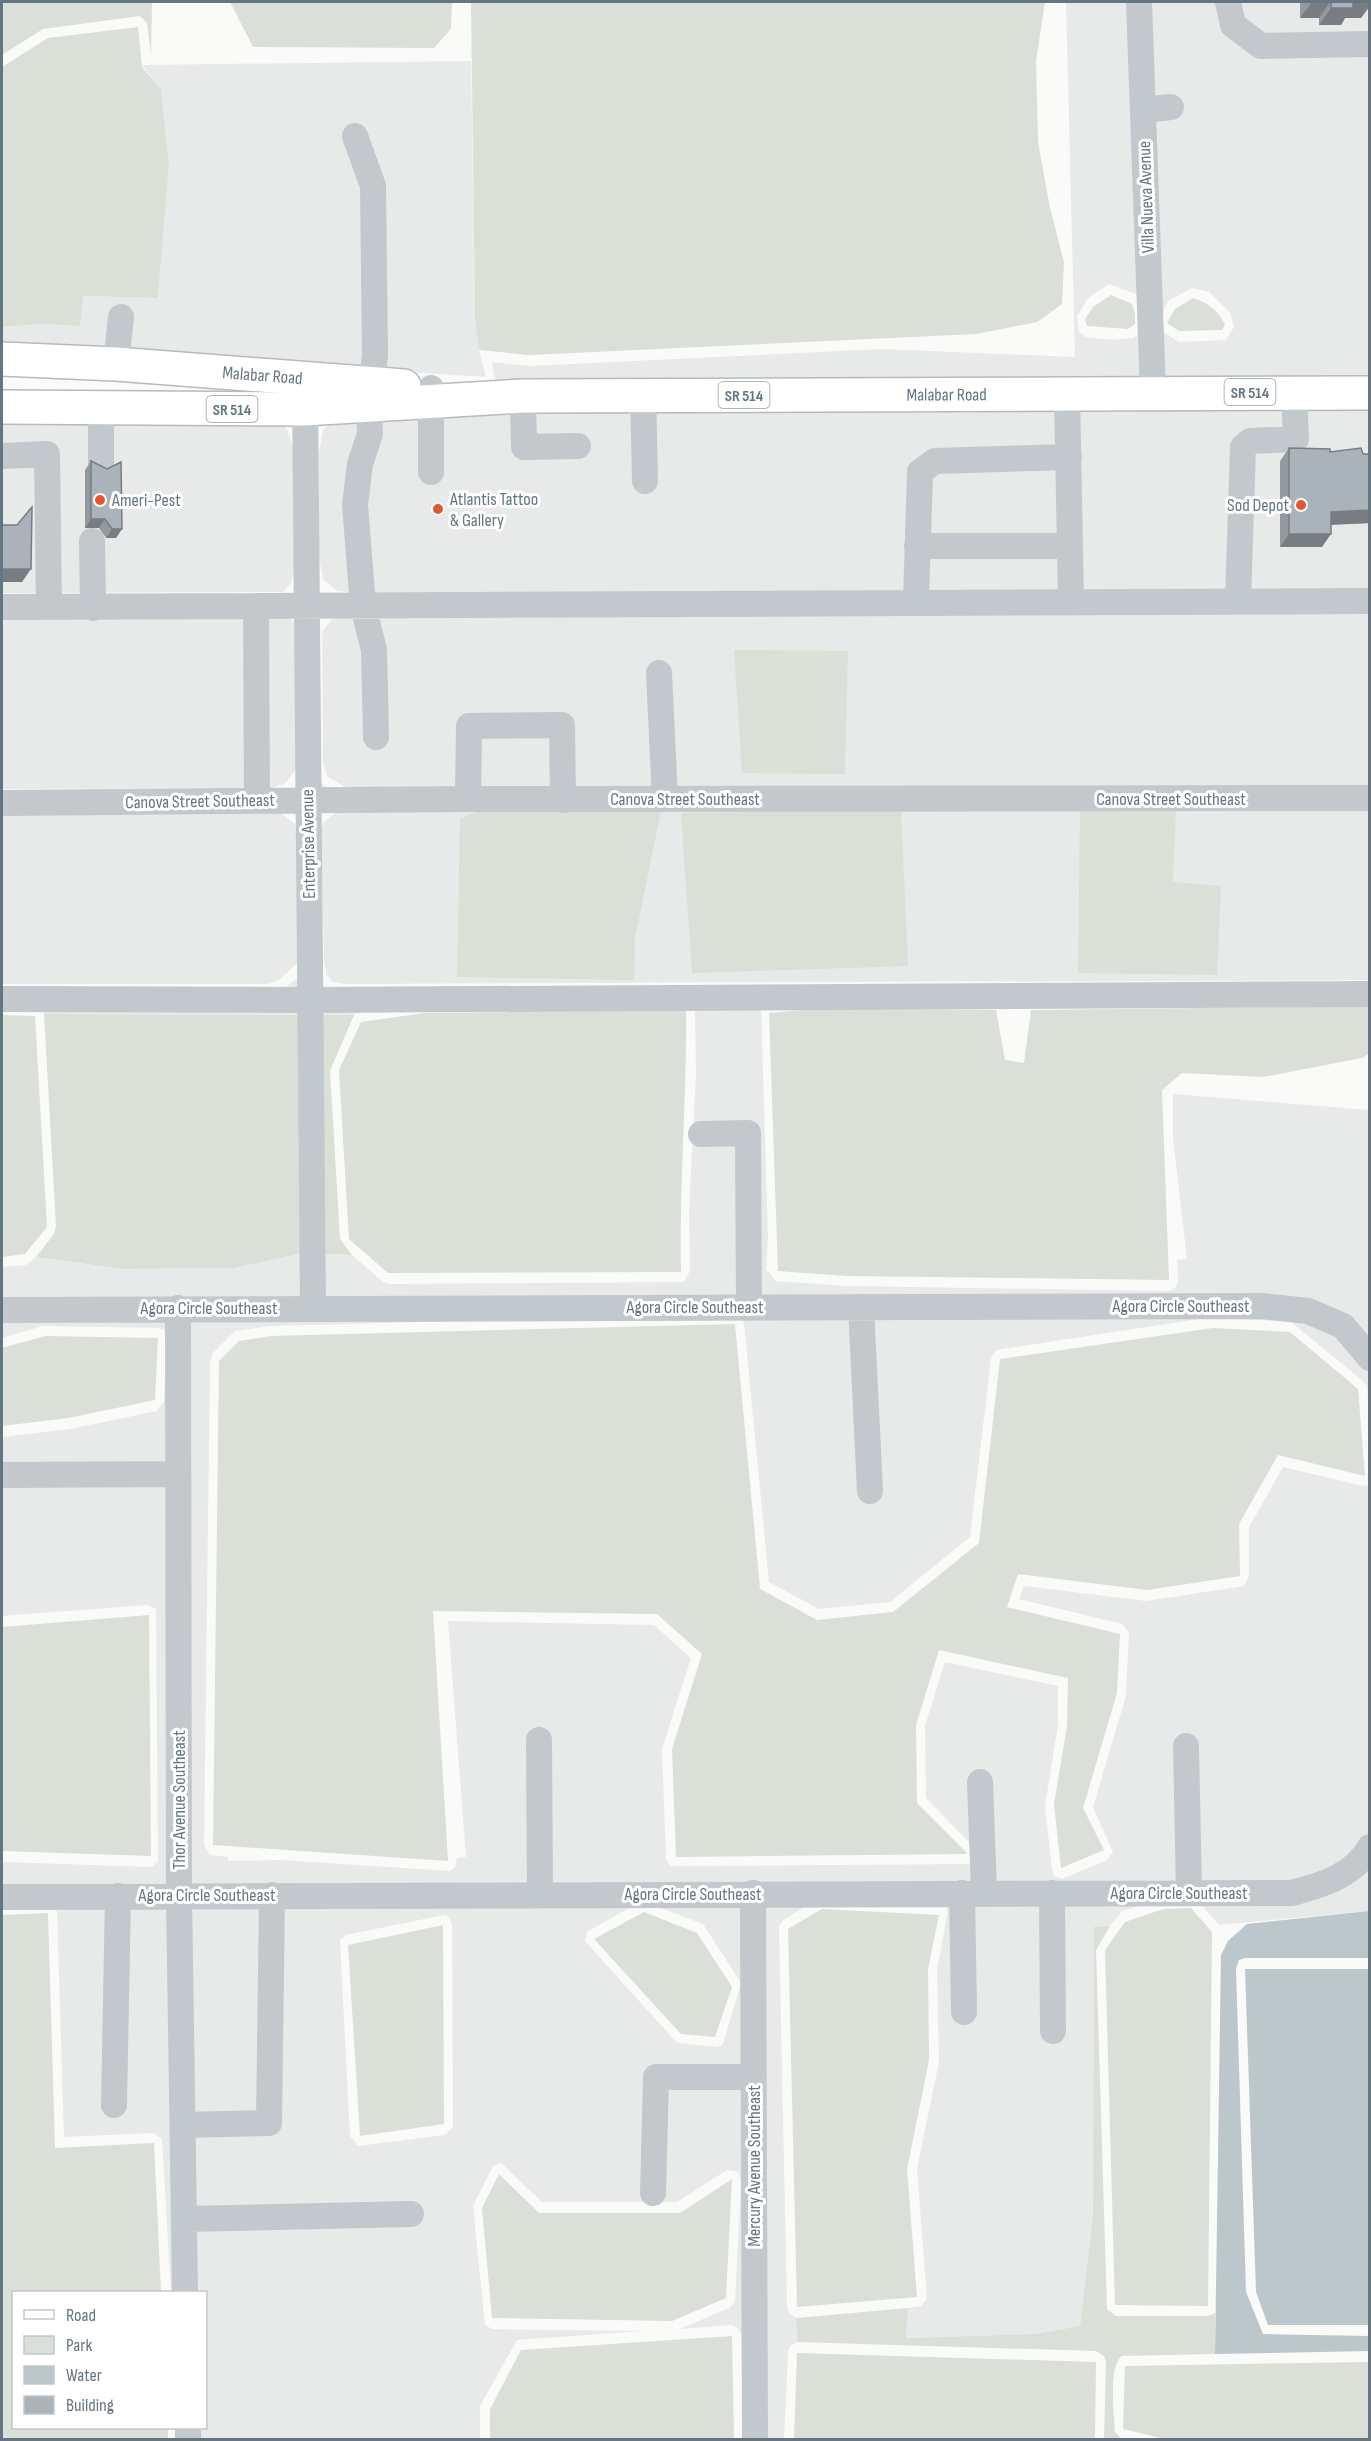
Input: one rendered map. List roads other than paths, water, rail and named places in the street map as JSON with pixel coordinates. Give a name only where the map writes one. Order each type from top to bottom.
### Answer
[{"type":"main road","name":"Malabar Road","points":[[2,359],[116,364],[304,394]]},
{"type":"main road","points":[[2,398],[96,398],[106,391],[116,364]]},
{"type":"main road","name":"Malabar Road","points":[[2,408],[101,407],[304,394],[523,396],[1370,393]]},
{"type":"street","name":"Villa Nueva Avenue","points":[[1139,2],[1153,393]]},
{"type":"street","points":[[1228,2],[1233,25],[1261,46],[1370,44]]},
{"type":"street","points":[[1143,110],[1171,107]]},
{"type":"street","points":[[355,136],[373,186],[375,355],[370,434],[360,464],[355,505],[363,606],[374,650],[376,737]]},
{"type":"street","points":[[116,364],[121,317]]},
{"type":"street","points":[[1238,601],[1243,447],[1250,441],[1296,439],[1294,392]]},
{"type":"street","name":"Enterprise Avenue","points":[[304,394],[308,606],[307,800],[313,1308]]},
{"type":"street","points":[[1067,394],[1071,602]]},
{"type":"street","points":[[430,395],[430,472]]},
{"type":"street","points":[[643,395],[645,481]]},
{"type":"street","points":[[523,396],[524,447],[578,446]]},
{"type":"street","points":[[101,407],[101,464]]},
{"type":"street","points":[[2,456],[47,454],[50,607]]},
{"type":"street","points":[[916,601],[920,472],[935,461],[1068,457]]},
{"type":"street","points":[[92,542],[93,608]]},
{"type":"street","points":[[917,546],[1070,546]]},
{"type":"street","points":[[2,607],[916,601],[1370,601]]},
{"type":"street","points":[[256,606],[256,800]]},
{"type":"street","points":[[659,673],[665,799]]},
{"type":"street","points":[[468,799],[469,726],[562,725],[563,800]]},
{"type":"street","name":"Canova Street Southeast","points":[[2,803],[468,799],[1370,798]]},
{"type":"street","points":[[2,999],[311,1000],[1370,994]]},
{"type":"street","points":[[701,1134],[748,1132],[749,1307]]},
{"type":"street","name":"Agora Circle Southeast","points":[[2,1310],[1262,1306],[1308,1311],[1343,1326],[1370,1358]]},
{"type":"street","points":[[861,1307],[870,1491]]},
{"type":"street","name":"Thor Avenue Southeast","points":[[178,1308],[179,1895],[185,2291]]},
{"type":"street","points":[[2,1475],[178,1474]]},
{"type":"street","points":[[539,1740],[540,1894]]},
{"type":"street","points":[[1186,1746],[1189,1893]]},
{"type":"street","points":[[964,2012],[980,1782]]},
{"type":"street","name":"Agora Circle Southeast","points":[[2,1897],[1292,1893],[1331,1882],[1366,1854],[1370,1847]]},
{"type":"street","name":"Mercury Avenue Southeast","points":[[753,1893],[755,2439]]},
{"type":"street","points":[[1052,1893],[1053,2031]]},
{"type":"street","points":[[183,2125],[269,2123],[272,1895]]},
{"type":"street","points":[[114,2105],[118,1896]]},
{"type":"street","points":[[653,2193],[656,2077],[754,2077]]},
{"type":"street","points":[[184,2219],[411,2214]]},
{"type":"water","points":[[1369,1911],[1369,1958],[1245,1958],[1239,1960],[1236,1969],[1246,2292],[1263,2334],[1369,2336],[1369,2351],[1215,2354],[1221,1955],[1228,1941],[1247,1924]]},
{"type":"water","points":[[1245,1969],[1369,1969],[1369,2325],[1268,2325],[1256,2292]]},
{"type":"place","name":"Ameri-Pest","points":[[100,500]]},
{"type":"place","name":"Sod Depot","points":[[1301,505]]},
{"type":"place","name":"Atlantis Tattoo & Gallery","points":[[438,509]]}]
